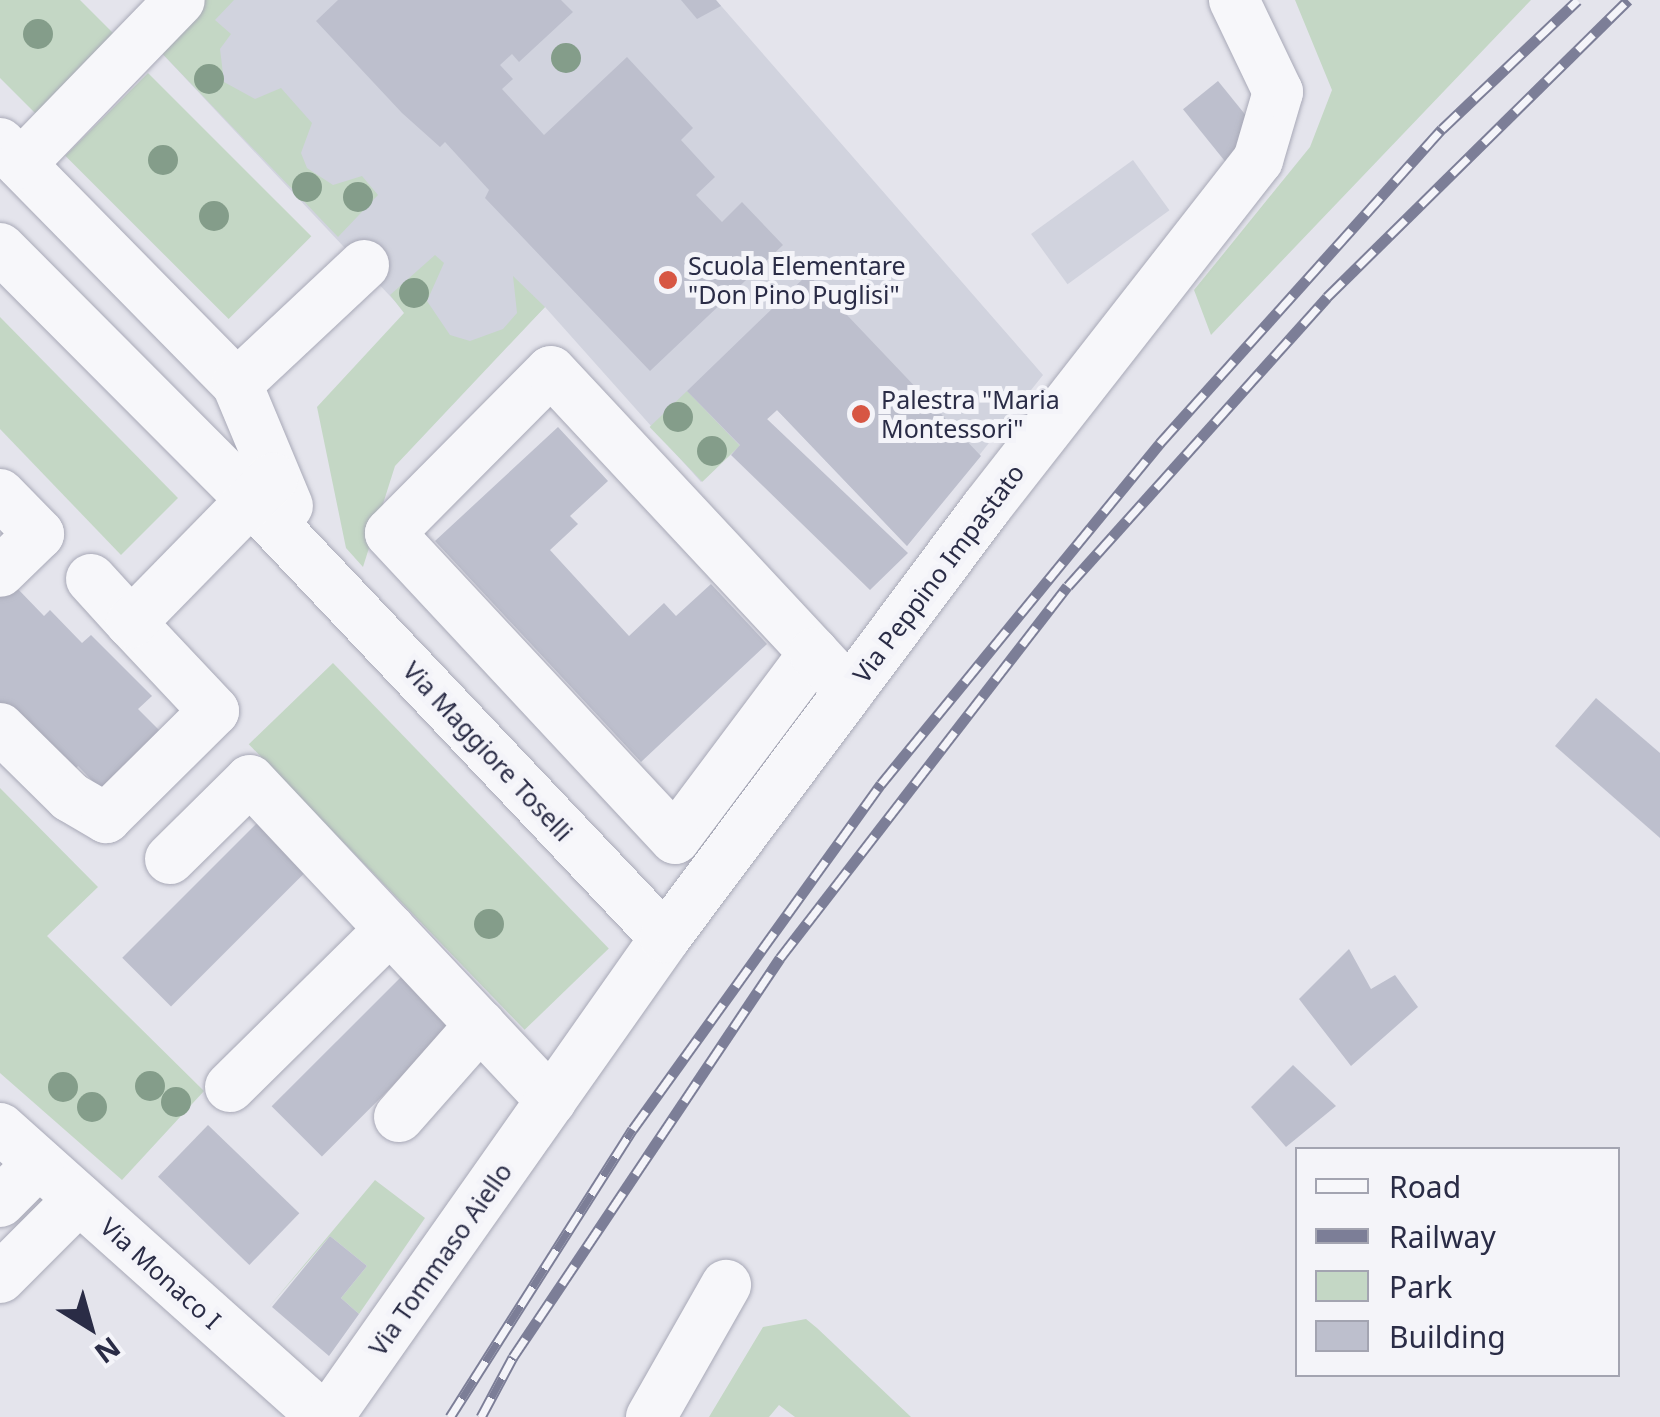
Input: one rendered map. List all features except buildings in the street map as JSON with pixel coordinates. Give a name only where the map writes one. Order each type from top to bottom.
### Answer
[{"type":"street","name":"Via Peppino Impastato","points":[[665,938],[849,691],[1258,160],[1278,92],[1234,0]]},
{"type":"street","points":[[10,154],[164,17]]},
{"type":"street","name":"Via Maggiore Toselli","points":[[10,154],[237,384],[263,488]]},
{"type":"street","points":[[35,284],[86,231]]},
{"type":"street","name":"Via Maggiore Toselli","points":[[0,248],[263,488],[312,564],[665,938]]},
{"type":"street","points":[[237,384],[364,264]]},
{"type":"street","points":[[814,653],[675,839],[390,533],[551,371],[814,653],[849,691]]},
{"type":"street","points":[[131,623],[263,488]]},
{"type":"street","points":[[0,494],[39,534],[0,572]]},
{"type":"street","points":[[0,728],[70,797],[106,818],[214,711],[91,579]]},
{"type":"street","points":[[170,859],[250,780],[551,1100]]},
{"type":"street","points":[[230,1087],[390,929]]},
{"type":"street","name":"Via Tommaso Aiello","points":[[325,1417],[665,938]]},
{"type":"street","points":[[400,1117],[480,1026]]},
{"type":"street","name":"Via Monaco I","points":[[0,1128],[325,1417]]},
{"type":"street","points":[[0,1202],[38,1163]]},
{"type":"street","points":[[0,1278],[78,1199]]},
{"type":"street","points":[[652,1417],[726,1285]]},
{"type":"shaded area","name":"Scuola Elementare \"Don Pino Puglisi\"","points":[[204,0],[716,0],[1043,375],[907,546],[777,410],[701,482],[545,307],[474,378],[405,312],[156,47]]},
{"type":"shaded area","points":[[1133,160],[1169,210],[1068,284],[1031,234]]},
{"type":"green space","points":[[0,0],[80,0],[117,37],[38,116],[0,78]]},
{"type":"green space","points":[[204,0],[234,0],[215,20],[231,34],[220,49],[224,82],[255,99],[281,88],[312,123],[301,153],[307,168],[333,185],[362,176],[378,195],[338,237],[156,47]]},
{"type":"green space","points":[[1295,0],[1531,0],[1211,335],[1194,290],[1310,147],[1332,90]]},
{"type":"green space","points":[[148,73],[311,236],[229,319],[65,156]]},
{"type":"green space","points":[[435,255],[444,263],[427,301],[450,335],[470,341],[503,329],[517,313],[513,276],[545,307],[395,466],[363,567],[346,548],[317,407],[404,313],[390,295]]},
{"type":"green space","points":[[0,317],[178,498],[121,555],[0,429]]},
{"type":"green space","points":[[687,391],[740,446],[702,482],[650,427]]},
{"type":"green space","points":[[333,663],[609,949],[525,1030],[249,744]]},
{"type":"green space","points":[[0,788],[98,887],[47,936],[204,1091],[122,1180],[0,1073]]},
{"type":"green space","points":[[375,1180],[425,1218],[359,1314],[341,1298],[367,1266],[330,1236],[268,1308]]},
{"type":"green space","points":[[806,1319],[911,1417],[795,1417],[779,1405],[769,1417],[709,1417],[763,1327]]},
{"type":"railway","points":[[450,1417],[633,1129],[881,784],[1160,443],[1442,129],[1578,0]]},
{"type":"railway","points":[[481,1417],[513,1357],[780,958],[1068,586],[1327,297],[1628,0]]},
{"type":"place","name":"Scuola Elementare \"Don Pino Puglisi\"","points":[[668,280]]},
{"type":"place","name":"Palestra \"Maria Montessori\"","points":[[861,414]]}]
